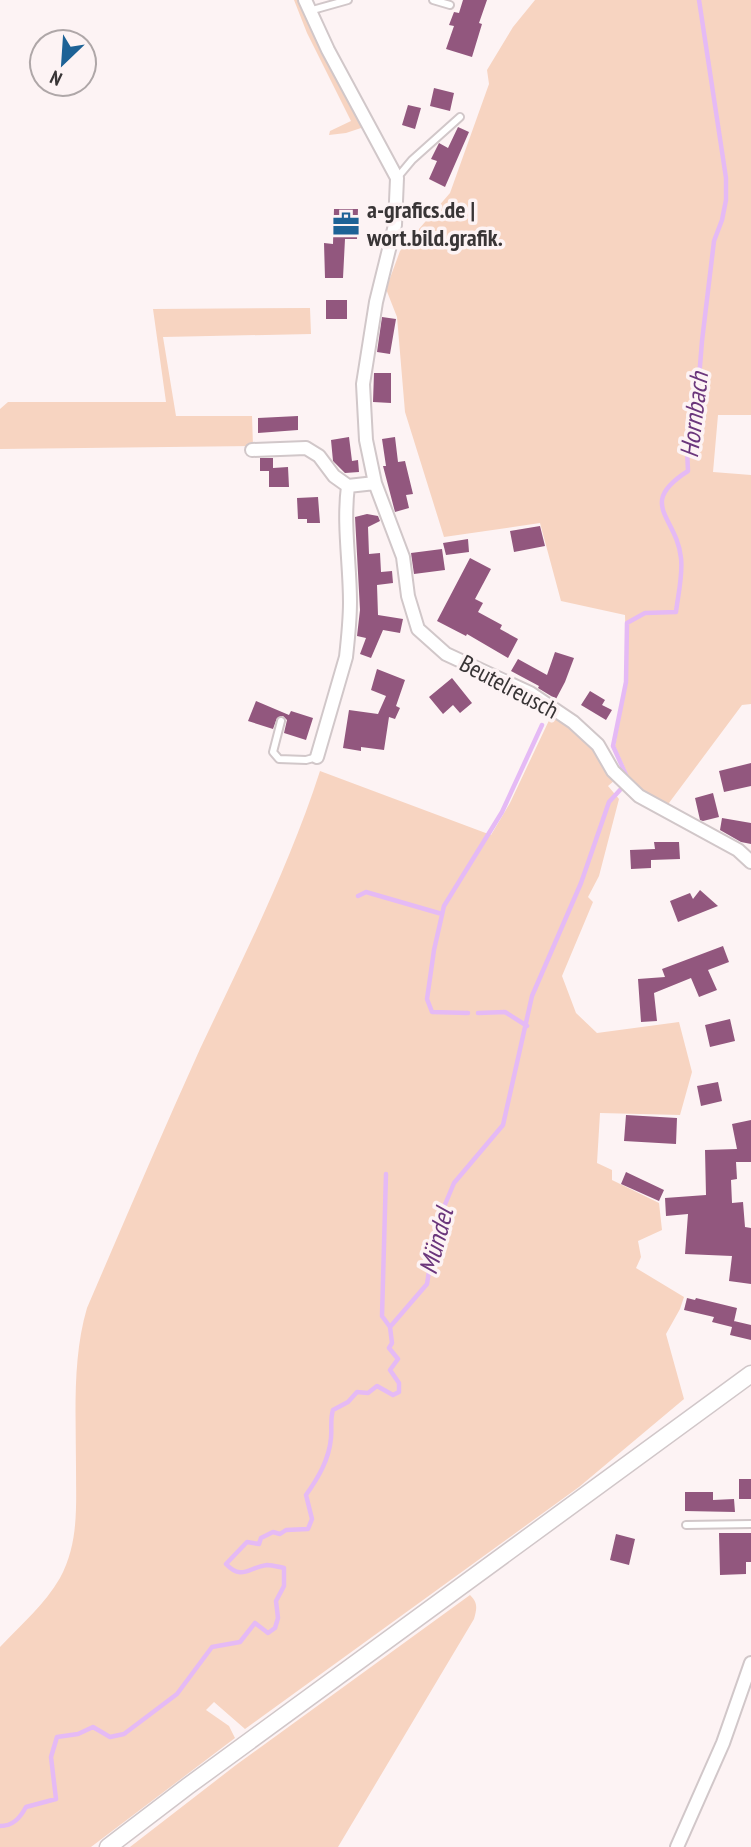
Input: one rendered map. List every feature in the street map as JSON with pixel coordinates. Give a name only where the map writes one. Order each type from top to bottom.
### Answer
[{"type":"main road","points":[[108,1847],[751,1374]]},
{"type":"street","name":"Beutelreusch","points":[[307,6],[397,178],[395,225],[376,302],[363,384],[366,440],[375,483],[403,556],[408,596],[418,629],[446,654],[530,693],[573,722],[598,745],[613,771],[639,796],[738,850],[751,862]]},
{"type":"street","points":[[251,450],[306,448],[319,456],[334,476],[348,486],[375,483]]},
{"type":"street","points":[[317,757],[346,657],[349,634],[345,503],[348,486]]},
{"type":"street","points":[[677,1847],[723,1743],[751,1663]]},
{"type":"lane","points":[[307,6],[348,0]]},
{"type":"lane","points":[[433,0],[450,5]]},
{"type":"lane","points":[[397,178],[412,160],[460,117]]},
{"type":"lane","points":[[281,721],[273,751],[279,759],[306,760],[317,757]]},
{"type":"lane","points":[[686,1525],[751,1524]]},
{"type":"shaded area","points":[[294,0],[300,0],[328,65],[364,127],[329,135],[330,131],[351,121],[307,33]]},
{"type":"shaded area","points":[[535,0],[751,0],[751,415],[718,415],[713,472],[751,475],[751,704],[742,705],[666,807],[629,782],[615,746],[627,682],[625,615],[561,601],[540,523],[444,537],[405,412],[397,317],[386,289],[400,251],[450,193],[489,84],[487,70],[513,27]]},
{"type":"shaded area","points":[[310,308],[311,334],[163,337],[176,416],[252,416],[253,446],[0,449],[0,409],[8,402],[166,402],[153,309]]},
{"type":"shaded area","points":[[552,714],[588,742],[615,780],[608,786],[619,799],[599,876],[588,897],[593,902],[562,976],[576,1013],[597,1033],[679,1022],[692,1072],[680,1115],[600,1113],[597,1163],[612,1170],[612,1180],[659,1203],[662,1230],[638,1241],[641,1257],[636,1268],[684,1297],[666,1334],[684,1399],[579,1487],[245,1729],[214,1702],[206,1710],[229,1726],[235,1738],[91,1847],[0,1847],[0,1647],[47,1597],[60,1578],[71,1551],[76,1510],[77,1367],[87,1308],[185,1081],[280,877],[320,771],[491,835],[510,803]]},
{"type":"shaded area","points":[[470,1595],[476,1606],[474,1619],[338,1847],[130,1847],[236,1765]]},
{"type":"building","points":[[463,0],[487,0],[472,57],[446,49],[454,26],[449,25],[454,12],[459,13]]},
{"type":"building","points":[[434,88],[454,93],[450,111],[430,106]]},
{"type":"building","points":[[408,105],[421,108],[415,129],[402,125]]},
{"type":"building","points":[[458,127],[469,132],[445,187],[429,179],[437,161],[431,159],[439,143],[448,148]]},
{"type":"building","points":[[334,209],[358,209],[357,239],[345,239],[343,278],[325,278],[324,243],[333,244]]},
{"type":"building","points":[[326,300],[347,300],[347,319],[326,319]]},
{"type":"building","points":[[382,317],[396,319],[390,354],[377,352]]},
{"type":"building","points":[[374,373],[391,373],[391,403],[373,402]]},
{"type":"building","points":[[298,416],[298,430],[258,433],[258,418]]},
{"type":"building","points":[[349,437],[352,461],[358,460],[359,472],[345,473],[333,461],[331,440]]},
{"type":"building","points":[[395,437],[398,462],[405,461],[413,494],[406,495],[409,508],[395,512],[383,466],[386,466],[382,439]]},
{"type":"building","points":[[260,458],[273,458],[273,468],[288,467],[289,487],[269,487],[269,471],[260,471]]},
{"type":"building","points":[[318,497],[320,523],[307,523],[307,519],[298,519],[297,498]]},
{"type":"building","points":[[367,514],[378,516],[380,521],[368,527],[369,554],[380,553],[381,572],[392,571],[393,583],[377,585],[378,615],[403,619],[400,633],[383,630],[371,658],[360,654],[366,638],[357,636],[360,610],[355,517]]},
{"type":"building","points":[[540,526],[545,546],[514,552],[510,531]]},
{"type":"building","points":[[468,539],[469,552],[446,555],[443,543]]},
{"type":"building","points":[[442,549],[445,570],[414,574],[411,553]]},
{"type":"building","points":[[470,558],[491,569],[475,599],[483,603],[478,612],[502,625],[500,629],[518,639],[508,658],[467,634],[466,636],[437,621]]},
{"type":"building","points":[[555,652],[574,658],[556,699],[511,671],[518,659],[547,675]]},
{"type":"building","points":[[377,669],[405,680],[396,706],[400,708],[395,719],[389,717],[384,750],[361,747],[361,751],[343,748],[349,710],[378,714],[386,696],[371,690]]},
{"type":"building","points":[[452,678],[472,703],[460,713],[453,705],[443,714],[429,697]]},
{"type":"building","points":[[590,691],[605,700],[602,705],[612,710],[606,720],[581,705]]},
{"type":"building","points":[[256,701],[289,715],[291,711],[313,718],[306,740],[284,733],[287,720],[283,716],[277,718],[273,729],[248,721]]},
{"type":"building","points":[[751,763],[751,786],[724,792],[719,771]]},
{"type":"building","points":[[713,793],[719,817],[700,820],[695,798]]},
{"type":"building","points":[[722,818],[751,823],[751,844],[741,842],[720,830]]},
{"type":"building","points":[[654,842],[679,842],[680,859],[651,860],[651,868],[631,869],[630,850],[655,849]]},
{"type":"building","points":[[700,890],[718,906],[678,922],[670,901],[690,893],[693,899]]},
{"type":"building","points":[[723,946],[729,962],[708,970],[717,990],[699,997],[691,978],[654,993],[657,1021],[641,1022],[638,979],[665,977],[662,969]]},
{"type":"building","points":[[730,1019],[735,1041],[710,1047],[705,1025]]},
{"type":"building","points":[[718,1082],[722,1101],[701,1106],[697,1086]]},
{"type":"building","points":[[626,1115],[677,1118],[676,1144],[624,1141]]},
{"type":"building","points":[[751,1120],[751,1162],[736,1162],[737,1179],[731,1180],[732,1203],[743,1202],[745,1227],[751,1228],[751,1284],[729,1281],[732,1256],[685,1254],[688,1214],[666,1216],[665,1198],[706,1195],[705,1150],[737,1149],[732,1124]]},
{"type":"building","points":[[626,1172],[664,1190],[659,1201],[621,1184]]},
{"type":"building","points":[[687,1298],[737,1308],[734,1321],[751,1325],[751,1340],[730,1335],[732,1327],[712,1322],[714,1317],[684,1310]]},
{"type":"building","points":[[739,1479],[751,1479],[751,1499],[739,1499]]},
{"type":"building","points":[[685,1492],[713,1492],[713,1500],[734,1499],[735,1512],[685,1511]]},
{"type":"building","points":[[719,1533],[751,1533],[751,1562],[746,1562],[746,1574],[720,1575]]},
{"type":"building","points":[[616,1534],[635,1539],[629,1565],[610,1560]]},
{"type":"waterway","name":"Hornbach","points":[[626,775],[613,746],[626,682],[627,623],[645,613],[676,612],[681,558],[662,502],[664,493],[688,471],[687,449],[696,415],[714,241],[726,200],[726,178],[699,0]]},
{"type":"waterway","points":[[468,1013],[432,1012],[427,999],[444,906],[502,812],[542,725]]},
{"type":"waterway","name":"Mündel","points":[[0,1826],[16,1821],[26,1807],[56,1799],[51,1757],[57,1737],[78,1734],[93,1727],[110,1737],[124,1734],[177,1694],[212,1647],[240,1642],[255,1623],[268,1633],[275,1628],[278,1618],[276,1601],[284,1586],[284,1568],[267,1565],[237,1572],[226,1564],[247,1542],[259,1544],[261,1538],[273,1532],[280,1534],[286,1530],[308,1529],[312,1519],[306,1495],[328,1454],[333,1410],[348,1402],[357,1392],[368,1393],[377,1386],[393,1395],[399,1392],[399,1383],[390,1370],[398,1359],[389,1348],[392,1343],[390,1327],[427,1284],[436,1226],[454,1183],[503,1125],[532,996],[581,883],[609,802],[620,790]]},
{"type":"waterway","points":[[358,896],[366,892],[442,914]]},
{"type":"waterway","points":[[478,1013],[505,1012],[527,1026]]},
{"type":"waterway","points":[[386,1174],[382,1316],[390,1327]]},
{"type":"place","name":"a-grafics.de | wort.bild.grafik.","points":[[346,224]]}]
